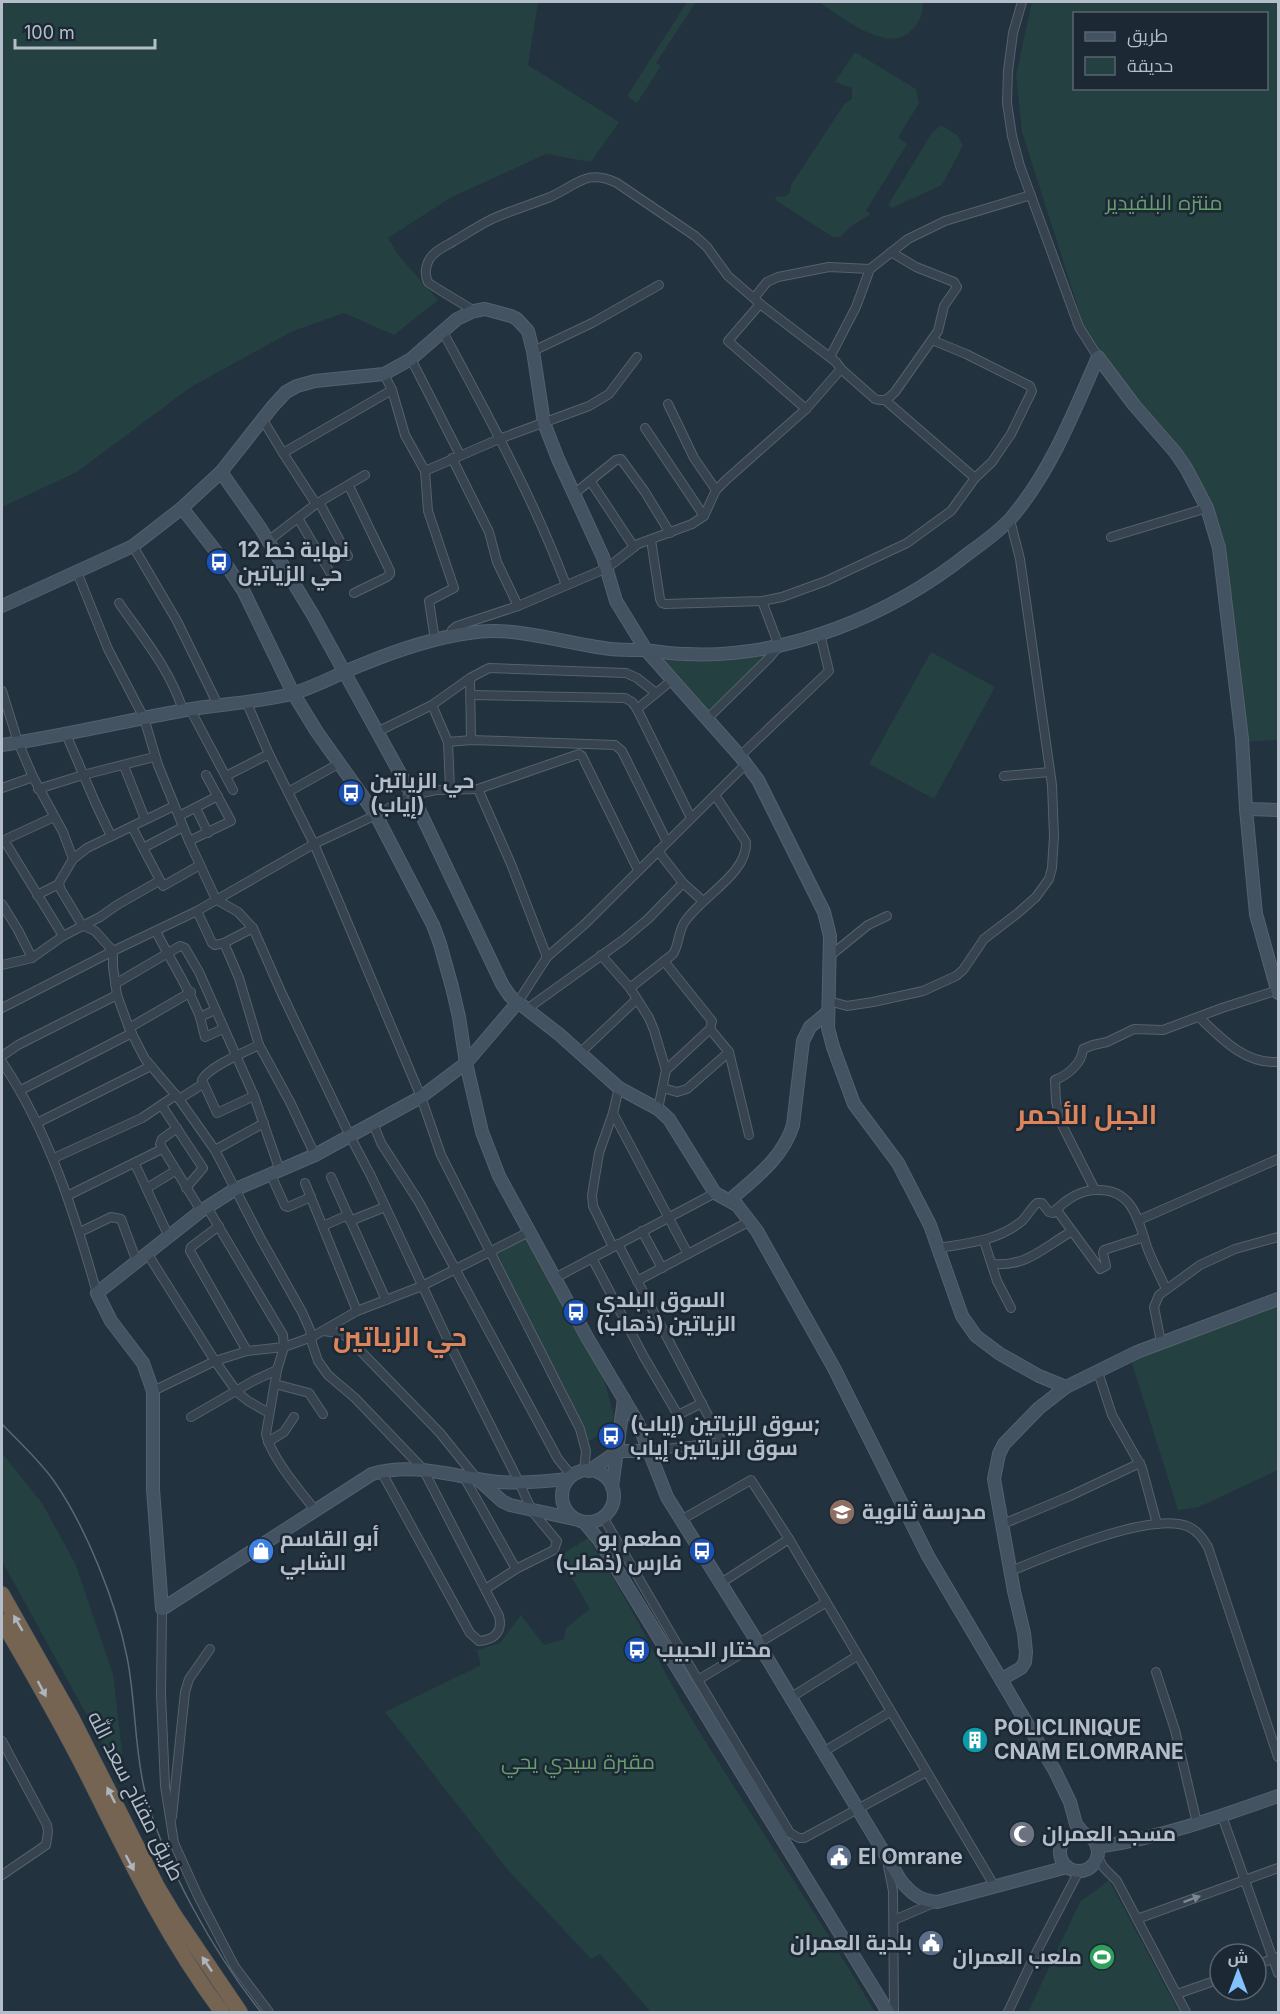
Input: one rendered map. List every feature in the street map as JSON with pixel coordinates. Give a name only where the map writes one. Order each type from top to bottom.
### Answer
[{"type":"highway","name":"طريق مفتاح سعد الله","points":[[2,1594],[72,1718],[157,1886],[240,2013]]},
{"type":"highway","name":"طريق مفتاح سعد الله","points":[[2,1621],[39,1683],[151,1902],[204,1989],[222,2013]]},
{"type":"highway","points":[[204,1989],[206,2013]]},
{"type":"street","points":[[1022,2],[1013,33],[1007,103],[1011,136],[1031,195],[1079,327],[1098,357],[1142,416],[1175,452],[1186,468],[1207,508],[1219,548],[1242,739],[1256,914],[1278,992],[1222,1008],[1163,1030],[1134,1029],[1107,1042],[1083,1049],[1082,1057],[1069,1072],[1055,1080],[1056,1101],[1060,1121],[1095,1190]]},
{"type":"street","points":[[474,311],[430,285],[426,271],[427,263],[433,254],[488,221],[550,197],[584,179],[603,176],[695,236],[707,247],[728,276],[830,357],[875,399],[885,400],[975,478]]},
{"type":"street","points":[[830,357],[856,307],[870,269],[891,252],[908,239],[945,221],[1031,195]]},
{"type":"street","points":[[885,400],[895,392],[938,331],[944,306],[957,287],[957,284],[916,267],[891,252]]},
{"type":"street","points":[[806,409],[728,340],[757,301],[767,282],[778,277],[829,267],[870,269]]},
{"type":"street","points":[[533,351],[592,323],[659,285]]},
{"type":"street","points":[[2,606],[133,546],[182,508],[221,472],[286,392],[315,381],[384,375],[411,359],[457,319],[474,311],[485,309],[497,311],[517,319],[528,331],[544,423],[607,568],[616,602],[646,650],[758,780],[824,912],[830,936],[828,1028],[833,1047],[854,1104],[898,1163],[930,1225],[962,1316],[976,1336],[1016,1364],[1066,1387]]},
{"type":"street","points":[[443,332],[500,439],[551,545],[566,585]]},
{"type":"street","points":[[651,540],[662,603],[762,600],[782,597],[826,581],[898,548],[951,511],[975,478],[992,462],[1011,434],[1032,389],[1028,384],[1007,373],[932,340]]},
{"type":"street","points":[[425,471],[456,456],[589,406],[609,394],[637,357]]},
{"type":"street","points":[[2,745],[187,710],[293,693],[343,672],[453,636],[492,631],[530,634],[611,649],[716,655],[779,646],[820,634],[898,600],[924,585],[965,557],[1010,520],[1051,458],[1098,357]]},
{"type":"street","points":[[411,359],[489,532],[497,562],[518,606]]},
{"type":"street","points":[[453,636],[452,630],[457,626],[518,606],[607,568],[634,547],[705,516],[716,490],[806,409],[841,369]]},
{"type":"street","points":[[384,375],[392,390],[405,435],[425,471],[428,511],[454,588],[429,601],[435,640]]},
{"type":"street","points":[[283,453],[392,390]]},
{"type":"street","points":[[668,404],[694,458],[716,490]]},
{"type":"street","points":[[263,420],[318,503],[348,556]]},
{"type":"street","points":[[645,428],[705,516]]},
{"type":"street","points":[[575,493],[616,460],[621,459],[670,533]]},
{"type":"street","points":[[221,472],[268,541],[313,615],[412,795],[502,984],[510,996],[619,1088],[658,1109],[674,1125],[715,1193],[742,1209],[750,1221],[834,1368],[928,1556],[1055,1771],[1070,1802],[1076,1824],[1090,1838],[1104,1868],[1117,1881],[1186,2013]]},
{"type":"street","points":[[268,541],[318,503],[365,475]]},
{"type":"street","points":[[591,482],[634,547]]},
{"type":"street","points":[[349,486],[390,571],[387,577],[354,593]]},
{"type":"street","points":[[182,508],[243,590],[293,693],[317,732],[376,815],[441,944],[459,1017],[466,1063],[482,1132],[499,1176],[624,1399],[650,1451],[667,1497],[722,1583],[901,1881],[916,1898],[936,1902]]},
{"type":"street","points":[[1111,537],[1207,508]]},
{"type":"street","points":[[298,518],[331,573]]},
{"type":"street","points":[[730,1200],[769,1165],[789,1137],[793,1125],[803,1041],[810,1027],[829,1006],[873,1002],[923,991],[956,976],[963,970],[984,939],[1036,897],[1049,879],[1053,861],[1054,803],[1020,559],[1010,520]]},
{"type":"street","points":[[133,546],[177,621],[219,705]]},
{"type":"street","points":[[77,572],[108,649],[144,718],[154,756],[174,806],[217,900],[238,912],[253,928],[350,1136],[532,1511],[555,1537],[554,1550],[516,1569],[487,1588]]},
{"type":"street","points":[[762,600],[779,646]]},
{"type":"street","points":[[119,603],[166,669],[233,790]]},
{"type":"street","points":[[522,1006],[547,957],[585,924],[715,795],[743,760],[829,671],[820,634]]},
{"type":"street","points":[[707,719],[779,646]]},
{"type":"street","points":[[377,732],[432,705],[470,678],[489,668],[614,671],[637,678],[656,693]]},
{"type":"street","points":[[470,678],[471,740]]},
{"type":"street","points":[[638,709],[672,680]]},
{"type":"street","points":[[2,691],[18,742],[38,789],[74,859]]},
{"type":"street","points":[[471,694],[625,698],[638,709],[691,818]]},
{"type":"street","points":[[246,702],[268,754],[314,844],[421,1097],[441,1155],[580,1430],[586,1451],[578,1474]]},
{"type":"street","points":[[432,705],[448,742],[450,789]]},
{"type":"street","points":[[66,734],[111,836]]},
{"type":"street","points":[[448,742],[471,740],[615,745],[622,750],[667,842]]},
{"type":"street","points":[[2,1008],[197,911],[314,844],[412,795],[450,789],[478,789],[569,756],[581,755],[589,750],[589,744]]},
{"type":"street","points":[[226,776],[268,754]]},
{"type":"street","points":[[581,755],[638,870]]},
{"type":"street","points":[[38,789],[154,756]]},
{"type":"street","points":[[288,792],[340,763]]},
{"type":"street","points":[[124,766],[145,819]]},
{"type":"street","points":[[1004,776],[1050,772]]},
{"type":"street","points":[[189,841],[231,821],[206,775]]},
{"type":"street","points":[[2,788],[33,777]]},
{"type":"street","points":[[478,789],[511,864],[547,957]]},
{"type":"street","points":[[630,988],[673,954],[684,923],[702,901],[739,867],[747,848],[744,837],[715,795]]},
{"type":"street","points":[[179,816],[218,796]]},
{"type":"street","points":[[37,895],[59,885],[74,859],[87,848],[174,806]]},
{"type":"street","points":[[196,808],[208,833]]},
{"type":"street","points":[[1246,809],[1278,810]]},
{"type":"street","points":[[54,817],[3,840],[63,936]]},
{"type":"street","points":[[132,826],[159,881],[165,886],[200,865]]},
{"type":"street","points":[[142,848],[183,827]]},
{"type":"street","points":[[658,851],[683,883],[702,901]]},
{"type":"street","points":[[2,965],[32,958],[63,936],[100,917],[159,881]]},
{"type":"street","points":[[97,1293],[204,1209],[234,1190],[315,1155],[421,1097],[466,1063],[522,1006],[601,955],[648,919],[683,883]]},
{"type":"street","points":[[59,885],[82,925],[95,931],[113,951],[117,995],[130,1031],[151,1066],[177,1097],[214,1150],[302,1312],[312,1337],[315,1356],[328,1375],[355,1398],[423,1469],[487,1588],[501,1623],[495,1636],[488,1641],[478,1641],[470,1633],[381,1471]]},
{"type":"street","points":[[2,904],[32,958]]},
{"type":"street","points":[[197,911],[215,945],[224,943],[253,928]]},
{"type":"street","points":[[831,955],[868,926],[887,916]]},
{"type":"street","points":[[156,931],[167,954],[191,992],[206,1037],[223,1029]]},
{"type":"street","points":[[224,943],[239,978],[259,1045],[315,1155]]},
{"type":"street","points":[[115,984],[180,946],[184,948],[199,972],[254,1096],[264,1123],[285,1206],[288,1207],[311,1197]]},
{"type":"street","points":[[601,955],[630,988],[649,1018],[666,1070],[658,1109]]},
{"type":"street","points":[[664,961],[712,1021],[710,1029],[666,1070]]},
{"type":"street","points":[[21,1090],[130,1031],[191,992]]},
{"type":"street","points":[[2,1056],[18,1045],[117,995]]},
{"type":"street","points":[[580,1053],[636,1000]]},
{"type":"street","points":[[200,1017],[215,1010]]},
{"type":"street","points":[[1199,1017],[1246,1057],[1266,1062],[1278,1062]]},
{"type":"street","points":[[710,1029],[729,1052],[749,1135]]},
{"type":"street","points":[[254,1096],[217,1113],[202,1080],[204,1075],[259,1045]]},
{"type":"street","points":[[663,1088],[677,1092],[687,1089],[729,1052]]},
{"type":"street","points":[[2,1062],[21,1090],[54,1158],[80,1232],[97,1293],[111,1321],[143,1363],[153,1391],[153,1489],[162,1609],[161,1694],[164,1774],[171,1829],[179,1852],[235,1967],[269,2013]]},
{"type":"street","points":[[37,1123],[151,1066]]},
{"type":"street","points":[[54,1158],[81,1144],[127,1126],[203,1084]]},
{"type":"street","points":[[619,1088],[599,1153],[592,1195],[593,1206],[637,1281],[722,1442],[650,1451],[618,1451],[578,1474],[563,1488],[563,1503],[571,1515],[580,1520],[599,1540],[888,2013]]},
{"type":"street","points":[[162,1106],[203,1168],[186,1188]]},
{"type":"street","points":[[613,1113],[688,1254]]},
{"type":"street","points":[[214,1150],[264,1123]]},
{"type":"street","points":[[373,1123],[381,1143],[419,1202],[558,1459],[578,1474]]},
{"type":"street","points":[[177,1128],[160,1141],[162,1149],[186,1188],[219,1226],[283,1335],[284,1347],[274,1384],[266,1434],[268,1442],[284,1468],[315,1510]]},
{"type":"street","points":[[67,1196],[162,1149]]},
{"type":"street","points":[[1139,1220],[1278,1158]]},
{"type":"street","points":[[135,1164],[169,1237]]},
{"type":"street","points":[[147,1188],[175,1171]]},
{"type":"street","points":[[331,1177],[386,1300]]},
{"type":"street","points":[[305,1183],[357,1311]]},
{"type":"street","points":[[939,1248],[984,1241],[1005,1233],[1019,1223],[1037,1203],[1043,1204],[1049,1212],[1053,1213],[1073,1196],[1082,1192],[1107,1190],[1121,1196],[1134,1210],[1166,1289]]},
{"type":"street","points":[[555,1278],[715,1193]]},
{"type":"street","points":[[324,1226],[385,1207]]},
{"type":"street","points":[[1056,1209],[1100,1270],[1106,1266],[1104,1250],[1144,1237]]},
{"type":"street","points":[[80,1232],[111,1217],[121,1219],[137,1262]]},
{"type":"street","points":[[637,1281],[750,1221]]},
{"type":"street","points":[[219,1226],[191,1247],[190,1251],[219,1298],[247,1351]]},
{"type":"street","points":[[642,1231],[662,1268]]},
{"type":"street","points":[[153,1391],[215,1361],[247,1351],[284,1347],[312,1337],[357,1311],[422,1286],[529,1232]]},
{"type":"street","points":[[992,1264],[1007,1265],[1021,1262],[1071,1232]]},
{"type":"street","points":[[1161,1342],[1154,1307],[1166,1289],[1200,1265],[1221,1255],[1278,1237]]},
{"type":"street","points":[[984,1241],[997,1281],[1011,1308]]},
{"type":"street","points":[[147,1253],[237,1392],[269,1413]]},
{"type":"street","points":[[592,1258],[644,1357],[678,1415],[702,1403]]},
{"type":"street","points":[[1002,1679],[1021,1668],[1025,1658],[1024,1633],[994,1479],[999,1454],[1004,1443],[1039,1408],[1066,1387],[1161,1342],[1278,1299]]},
{"type":"street","points":[[322,1331],[331,1331],[347,1337],[440,1433],[478,1479],[502,1501],[519,1509],[580,1520],[602,1518]]},
{"type":"street","points":[[191,1418],[253,1381],[277,1370]]},
{"type":"street","points":[[1098,1372],[1112,1415],[1140,1463],[1157,1524]]},
{"type":"street","points":[[274,1384],[309,1393],[323,1414]]},
{"type":"street","points":[[599,1540],[602,1518],[612,1505],[614,1496],[612,1487],[624,1399]]},
{"type":"street","points":[[268,1442],[284,1432],[294,1417]]},
{"type":"street","points":[[1003,1524],[1140,1463]]},
{"type":"street","points":[[162,1609],[359,1481],[381,1471],[423,1469],[503,1482],[578,1474],[601,1474],[612,1487]]},
{"type":"street","points":[[464,1477],[516,1569]]},
{"type":"street","points":[[681,1520],[751,1480],[789,1539],[995,1887]]},
{"type":"street","points":[[602,1518],[790,1833],[804,1838],[926,1772]]},
{"type":"street","points":[[1011,1571],[1079,1544],[1157,1524],[1188,1526],[1197,1532],[1208,1547],[1278,1757]]},
{"type":"street","points":[[722,1583],[789,1539]]},
{"type":"street","points":[[698,1680],[825,1603]]},
{"type":"street","points":[[171,1829],[184,1692],[189,1679],[210,1649]]},
{"type":"street","points":[[790,1698],[857,1656]]},
{"type":"street","points":[[1156,1672],[1176,1730],[1197,1823]]},
{"type":"street","points":[[824,1752],[890,1712]]},
{"type":"street","points":[[2,1741],[47,1825],[48,1832],[46,1845],[2,1875]]},
{"type":"street","points":[[1097,1852],[1222,1816],[1278,1796]]},
{"type":"street","points":[[1222,1816],[1276,1958],[1278,1972]]},
{"type":"street","points":[[1073,1869],[1060,1855],[1064,1841],[1070,1836],[1084,1834]]},
{"type":"street","points":[[894,1920],[936,1902],[1073,1869],[1091,1867],[1097,1852]]},
{"type":"street","points":[[886,1857],[893,1891],[894,2013]]},
{"type":"street","points":[[1137,1919],[1278,1868]]},
{"type":"street","points":[[1008,2013],[1073,1869]]},
{"type":"street","points":[[1177,1994],[1208,1982]]},
{"type":"green space","points":[[2,2],[538,2],[528,65],[619,122],[591,162],[546,154],[450,198],[388,238],[399,256],[438,300],[394,335],[344,313],[291,332],[191,387],[77,472],[2,507]]},
{"type":"green space","points":[[687,2],[696,2],[656,63],[661,66],[637,103],[627,96]]},
{"type":"green space","points":[[818,2],[923,2],[920,18],[911,31],[901,37],[889,38],[876,36],[863,30]]},
{"type":"green space","name":"منتزه البلفيدير","points":[[1032,2],[1278,2],[1278,740],[1245,742],[1210,510],[1081,329],[1080,314],[1022,132],[1016,75]]},
{"type":"green space","points":[[855,52],[916,89],[919,103],[898,138],[907,144],[866,211],[871,214],[853,225],[840,237],[833,237],[775,200],[777,196],[784,197],[790,193],[791,185],[845,103],[852,99],[852,88],[835,82]]},
{"type":"green space","points":[[941,125],[957,135],[963,145],[942,185],[892,208],[888,205],[931,134]]},
{"type":"green space","points":[[772,649],[707,714],[655,656]]},
{"type":"green space","points":[[931,652],[995,687],[934,799],[869,764]]},
{"type":"green space","points":[[526,1236],[604,1379],[614,1415],[611,1429],[589,1441],[492,1252]]},
{"type":"green space","points":[[1278,1303],[1278,1470],[1199,1507],[1178,1510],[1130,1357]]},
{"type":"green space","points":[[2,1453],[42,1503],[75,1563],[113,1674],[126,1786],[2,1561]]},
{"type":"green space","name":"مقبرة سيدي يحي","points":[[588,1538],[603,1560],[694,1723],[875,2012],[651,2012],[600,1954],[591,1959],[508,1870],[385,1712],[481,1665],[477,1650],[500,1643],[521,1615],[544,1645],[564,1639],[566,1628],[590,1609],[559,1556]]},
{"type":"green space","name":"ملعب العمران","points":[[1109,1880],[1179,2012],[1028,2012],[1080,1902]]},
{"type":"tram line","points":[[2,1424],[54,1481],[88,1542],[108,1589],[127,1657],[141,1775],[153,1820],[177,1878],[192,1907],[226,1964],[261,2012]]},
{"type":"place","name":"نهاية خط 12 حي الزياتين","points":[[219,562]]},
{"type":"place","name":"حي الزياتين (إياب)","points":[[351,793]]},
{"type":"place","name":"السوق البلدي الزياتين (ذهاب)","points":[[576,1312]]},
{"type":"place","name":"سوق الزياتين (إياب); سوق الزياتين إياب","points":[[611,1436]]},
{"type":"place","name":"مدرسة ثانوية","points":[[842,1512]]},
{"type":"place","name":"أبو القاسم الشابي","points":[[261,1551]]},
{"type":"place","name":"مطعم بو فارس (ذهاب)","points":[[702,1551]]},
{"type":"place","name":"مختار الحبيب","points":[[637,1650]]},
{"type":"place","name":"POLICLINIQUE CNAM ELOMRANE","points":[[975,1740]]},
{"type":"place","name":"مسجد العمران","points":[[1022,1834]]},
{"type":"place","name":"El Omrane","points":[[839,1857]]},
{"type":"place","name":"بلدية العمران","points":[[931,1943]]},
{"type":"place","name":"ملعب العمران","points":[[1102,1957]]},
{"type":"district","name":"الجبل الأحمر","points":[[1087,1115]]},
{"type":"district","name":"حي الزياتين","points":[[400,1337]]}]
